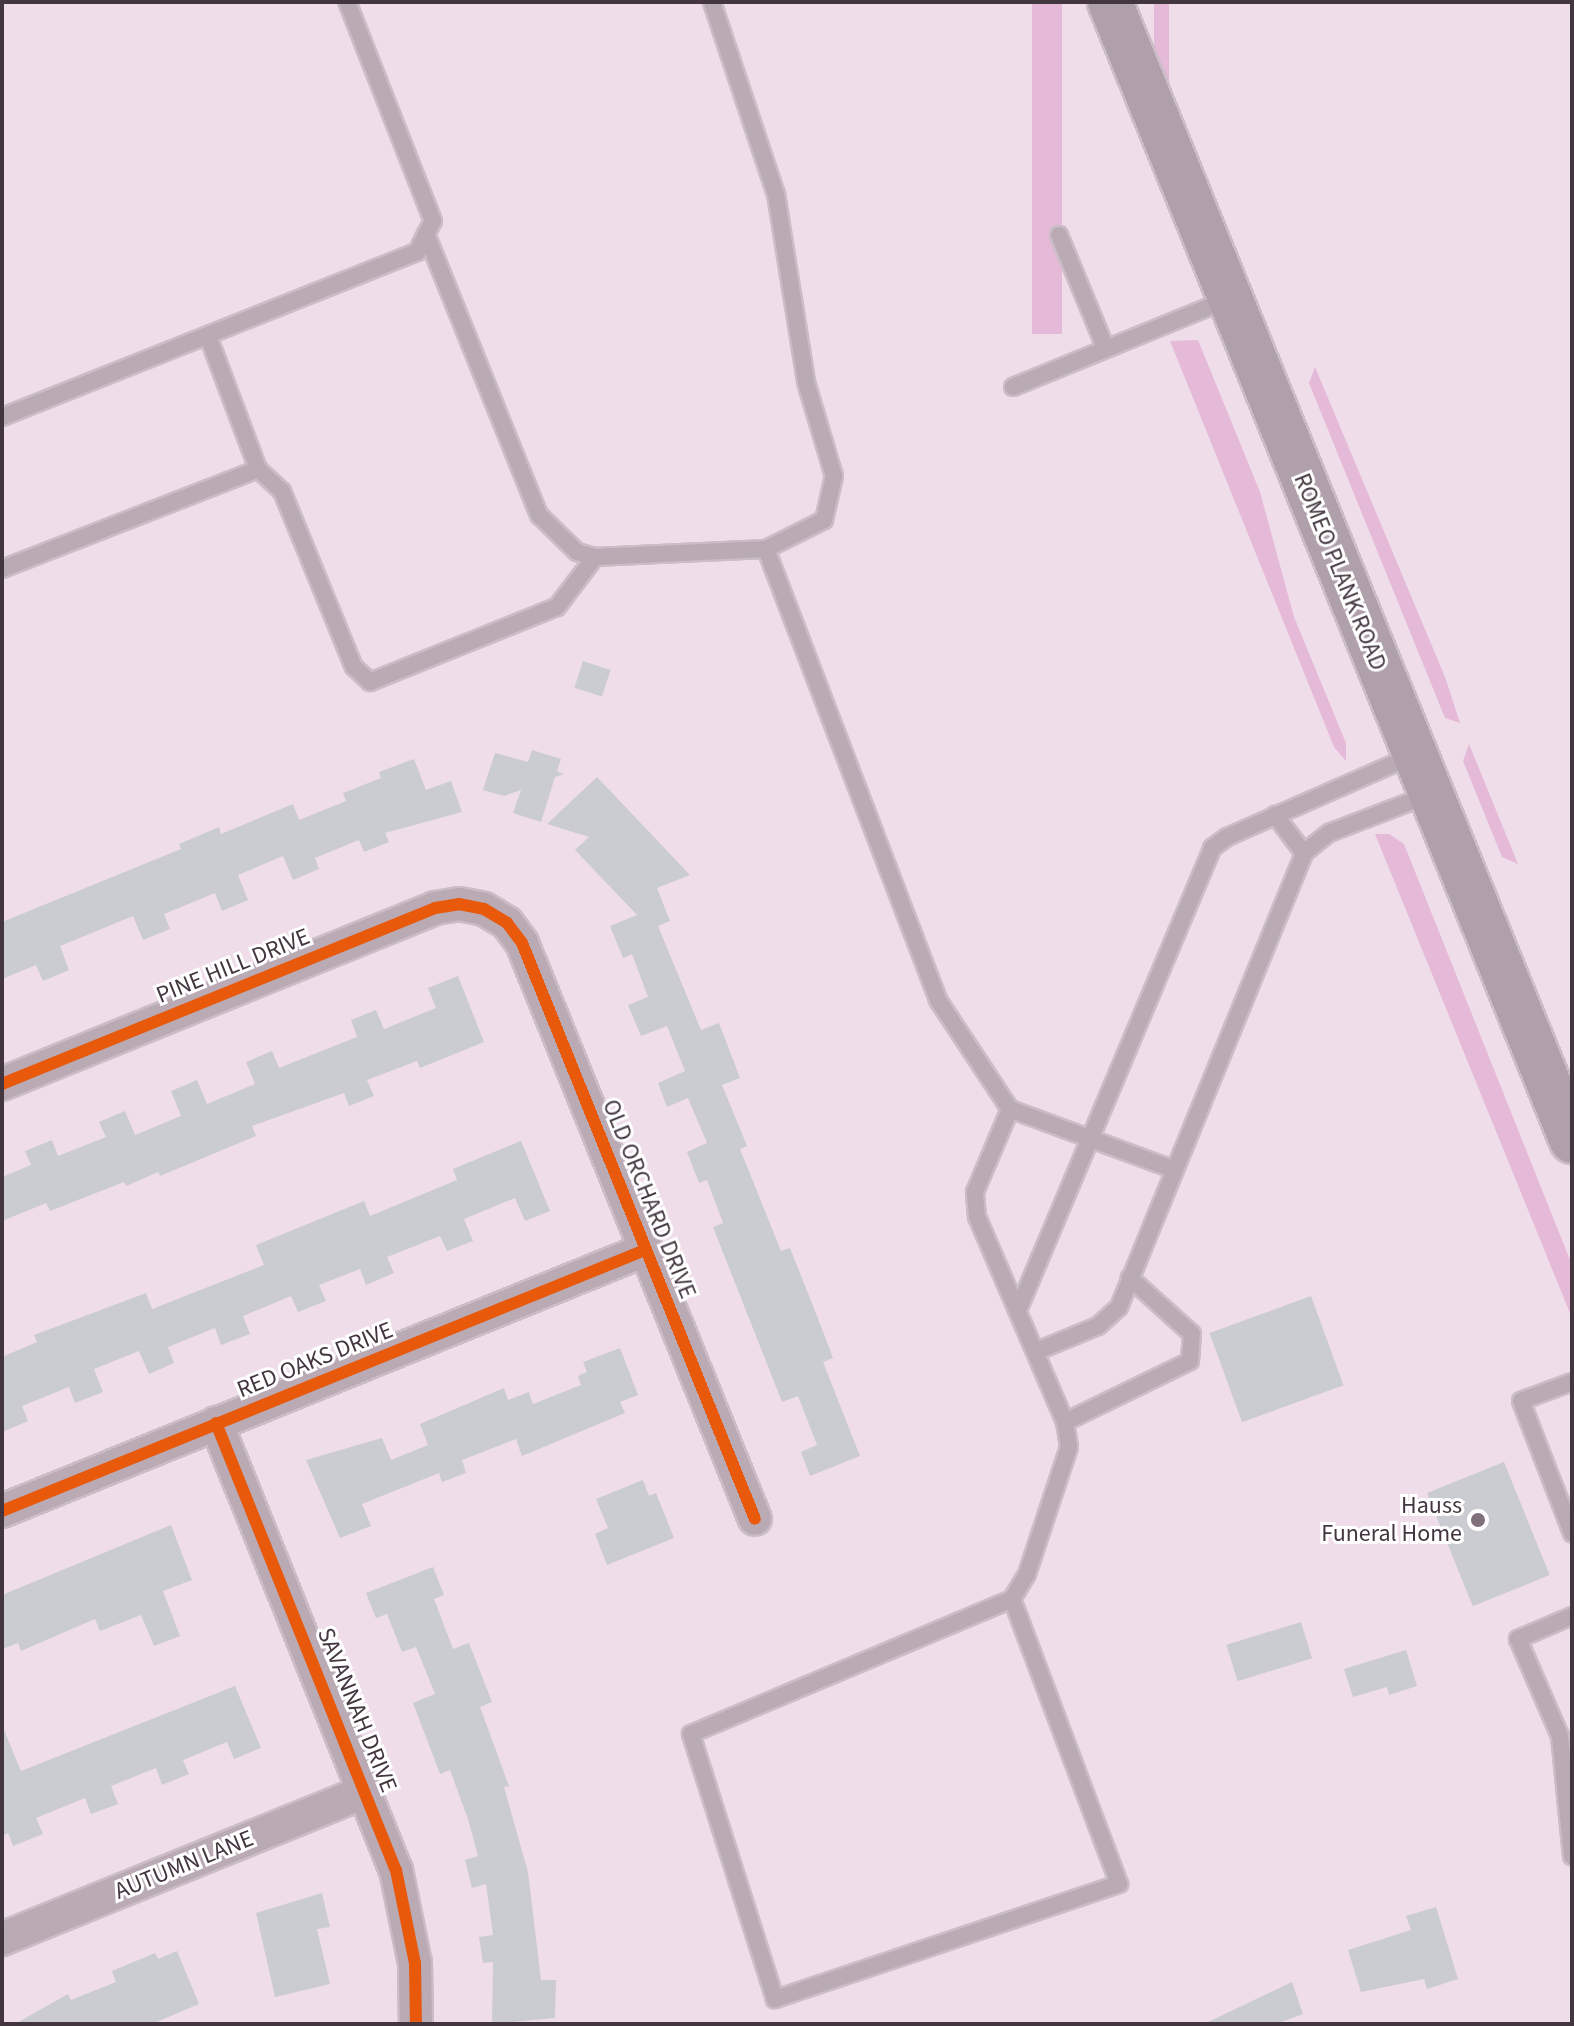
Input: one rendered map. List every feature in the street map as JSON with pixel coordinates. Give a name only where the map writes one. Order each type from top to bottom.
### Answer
[{"type":"main road","name":"ROMEO PLANK ROAD","points":[[1110,2],[1572,1141]]},
{"type":"street","name":"PINE HILL DRIVE","points":[[2,1084],[435,908],[459,904],[484,909]]},
{"type":"street","name":"OLD ORCHARD DRIVE","points":[[484,909],[507,923],[522,943],[755,1519]]},
{"type":"street","name":"RED OAKS DRIVE","points":[[2,1511],[645,1250]]},
{"type":"street","name":"SAVANNAH DRIVE","points":[[216,1423],[366,1791],[408,1914],[416,2024]]},
{"type":"street","name":"AUTUMN LANE","points":[[2,1939],[366,1791]]},
{"type":"lane","points":[[2,417],[417,252],[433,221],[347,2]]},
{"type":"lane","points":[[426,234],[539,515],[577,552],[595,557],[766,549],[824,520],[834,476],[806,382],[776,194],[712,2]]},
{"type":"lane","points":[[1059,235],[1106,349]]},
{"type":"lane","points":[[1013,387],[1229,299]]},
{"type":"lane","points":[[208,336],[258,469],[282,491],[354,667],[370,682],[557,607],[595,557]]},
{"type":"lane","points":[[2,569],[258,469]]},
{"type":"lane","points":[[766,549],[938,1000],[1010,1109],[1172,1169]]},
{"type":"lane","points":[[1019,1308],[1202,863],[1227,837],[1275,815],[1423,774]]},
{"type":"lane","points":[[1037,1351],[1098,1326],[1119,1307],[1172,1169],[1304,853],[1329,833],[1423,774]]},
{"type":"lane","points":[[1275,815],[1304,853]]},
{"type":"lane","points":[[1010,1109],[975,1192],[977,1217],[1019,1308],[1065,1422],[1065,1469],[1027,1574],[1012,1599],[691,1734],[775,1999],[1119,1884],[1012,1599]]},
{"type":"lane","points":[[1065,1422],[1190,1361],[1192,1334],[1130,1278]]},
{"type":"lane","points":[[1572,1382],[1521,1401],[1572,1533]]},
{"type":"lane","points":[[1572,1616],[1518,1639],[1560,1736],[1572,1856]]},
{"type":"shaded area","points":[[1032,2],[1062,2],[1062,334],[1032,334]]},
{"type":"shaded area","points":[[1154,2],[1169,2],[1169,147],[1154,147]]},
{"type":"shaded area","points":[[1198,340],[1260,492],[1294,617],[1346,743],[1346,761],[1334,747],[1170,341]]},
{"type":"shaded area","points":[[1315,367],[1445,677],[1460,723],[1445,718],[1309,383]]},
{"type":"shaded area","points":[[1469,744],[1518,864],[1502,857],[1463,761]]},
{"type":"shaded area","points":[[1375,834],[1389,834],[1404,844],[1572,1265],[1572,1318]]},
{"type":"building","points":[[583,661],[611,670],[602,697],[574,688]]},
{"type":"building","points":[[532,750],[561,759],[557,771],[564,774],[555,777],[541,822],[513,813],[521,790],[504,796],[483,790],[495,753],[528,762]]},
{"type":"building","points":[[414,759],[426,790],[451,781],[462,812],[385,833],[389,842],[364,852],[359,840],[315,858],[319,869],[293,880],[283,856],[238,875],[248,900],[222,911],[215,893],[164,914],[170,929],[143,940],[133,916],[60,946],[69,970],[43,981],[36,965],[2,979],[2,922],[181,849],[179,844],[219,827],[221,834],[293,804],[299,820],[346,801],[343,793],[381,778],[379,772]]},
{"type":"building","points":[[597,777],[690,875],[657,888],[670,921],[658,926],[701,1030],[719,1023],[740,1078],[722,1085],[747,1146],[740,1149],[781,1251],[790,1248],[819,1321],[833,1358],[823,1362],[860,1456],[810,1476],[801,1452],[817,1445],[798,1396],[782,1402],[713,1227],[723,1223],[707,1180],[699,1183],[687,1152],[707,1143],[688,1098],[667,1107],[658,1083],[685,1071],[667,1026],[641,1036],[628,1005],[648,997],[632,954],[623,958],[610,926],[637,915],[575,850],[589,837],[547,824]]},
{"type":"building","points":[[458,976],[484,1042],[420,1068],[417,1061],[367,1080],[374,1096],[349,1106],[344,1093],[252,1126],[256,1136],[160,1176],[158,1172],[126,1186],[124,1182],[50,1211],[46,1203],[2,1221],[2,1177],[31,1165],[25,1151],[52,1140],[58,1156],[106,1137],[99,1122],[125,1111],[135,1135],[181,1116],[171,1091],[197,1080],[207,1104],[255,1084],[246,1062],[272,1051],[279,1068],[357,1037],[351,1020],[376,1010],[384,1029],[436,1008],[428,988]]},
{"type":"building","points":[[521,1141],[550,1211],[525,1221],[515,1198],[464,1219],[473,1241],[447,1251],[440,1236],[387,1257],[394,1273],[366,1285],[360,1269],[319,1285],[326,1301],[298,1312],[291,1296],[243,1316],[250,1334],[221,1345],[215,1328],[168,1347],[174,1363],[149,1374],[139,1351],[94,1369],[103,1392],[75,1403],[69,1387],[22,1406],[28,1421],[2,1432],[2,1357],[37,1342],[34,1335],[146,1293],[152,1309],[264,1265],[256,1245],[364,1201],[370,1216],[457,1180],[453,1169]]},
{"type":"building","points":[[1311,1296],[1343,1385],[1242,1422],[1210,1333]]},
{"type":"building","points":[[620,1348],[638,1395],[620,1402],[625,1413],[522,1456],[516,1439],[462,1460],[466,1473],[442,1482],[439,1473],[362,1504],[371,1526],[340,1538],[306,1460],[382,1438],[391,1460],[428,1445],[420,1424],[504,1388],[508,1400],[529,1392],[533,1404],[581,1385],[578,1376],[587,1372],[583,1362]]},
{"type":"building","points":[[1504,1462],[1550,1575],[1473,1606],[1427,1493]]},
{"type":"building","points":[[643,1480],[649,1496],[656,1493],[674,1538],[607,1565],[595,1534],[608,1528],[596,1499]]},
{"type":"building","points":[[171,1525],[192,1580],[163,1591],[180,1636],[154,1646],[141,1615],[100,1631],[95,1619],[21,1651],[18,1643],[2,1649],[2,1595]]},
{"type":"building","points":[[433,1567],[444,1595],[434,1599],[453,1649],[469,1643],[492,1702],[480,1707],[509,1786],[504,1787],[528,1872],[541,1980],[556,1980],[555,2018],[492,2024],[493,1962],[483,1963],[479,1937],[493,1935],[486,1884],[472,1888],[465,1860],[478,1856],[468,1819],[450,1770],[440,1774],[413,1703],[435,1694],[416,1647],[402,1652],[387,1614],[376,1618],[366,1593]]},
{"type":"building","points":[[1301,1622],[1312,1658],[1238,1681],[1226,1645]]},
{"type":"building","points":[[1406,1650],[1417,1686],[1389,1695],[1387,1687],[1353,1697],[1344,1669]]},
{"type":"building","points":[[235,1686],[261,1748],[234,1759],[227,1742],[183,1760],[189,1774],[162,1785],[156,1768],[111,1786],[118,1804],[91,1814],[85,1798],[36,1818],[43,1834],[13,1846],[8,1833],[2,1836],[2,1725],[21,1771]]},
{"type":"building","points":[[322,1893],[330,1927],[317,1929],[330,1984],[275,1997],[256,1913]]},
{"type":"building","points":[[1436,1907],[1458,1979],[1427,1989],[1424,1979],[1361,1992],[1348,1950],[1411,1930],[1406,1916]]},
{"type":"building","points":[[177,1951],[199,2004],[152,2024],[15,2024],[68,1994],[71,2000],[116,1982],[112,1971],[155,1953],[158,1959]]},
{"type":"building","points":[[1292,1982],[1303,2014],[1276,2024],[1204,2024]]},
{"type":"cycle path","points":[[2,1084],[435,908],[459,904],[484,909],[507,923],[522,943],[755,1519]]},
{"type":"cycle path","points":[[2,1511],[645,1250]]},
{"type":"cycle path","points":[[216,1423],[396,1870],[415,1963],[416,2024]]},
{"type":"place","name":"Hauss Funeral Home","points":[[1478,1520]]}]
